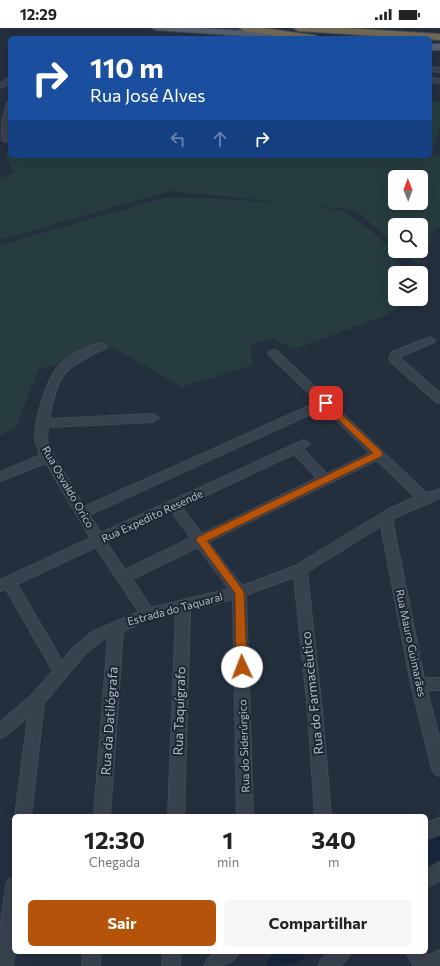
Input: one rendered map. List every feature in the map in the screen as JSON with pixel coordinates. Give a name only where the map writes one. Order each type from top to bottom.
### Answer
[{"type":"highway","points":[[244,28],[298,36]]},
{"type":"highway","points":[[298,28],[424,36]]},
{"type":"highway","points":[[360,28],[440,32]]},
{"type":"main road","points":[[156,28],[280,36]]},
{"type":"street","points":[[5,140],[8,114]]},
{"type":"street","points":[[430,340],[396,354],[394,357],[395,360],[440,399]]},
{"type":"street","name":"Rua Osvaldo Orico","points":[[101,346],[66,365],[59,372],[43,423],[41,438],[42,447],[99,541],[148,614]]},
{"type":"street","points":[[274,353],[424,498]]},
{"type":"street","points":[[82,513],[326,403]]},
{"type":"street","points":[[43,423],[153,418]]},
{"type":"street","name":"Rua Expedito Resende","points":[[4,584],[174,506],[299,446],[325,479]]},
{"type":"street","points":[[123,577],[379,454]]},
{"type":"street","points":[[0,477],[48,458]]},
{"type":"street","name":"Estrada do Taquaral","points":[[0,731],[37,700],[61,674],[79,651],[97,636],[148,614],[240,592],[300,570],[385,517],[424,498],[440,493]]},
{"type":"street","points":[[174,506],[240,592]]},
{"type":"street","name":"Rua Mauro Guimarães","points":[[385,517],[418,684],[439,761]]},
{"type":"street","name":"Rua do Farmacêutico","points":[[300,570],[315,710],[323,814]]},
{"type":"street","points":[[4,584],[61,674]]},
{"type":"street","name":"Rua do Siderúrgico","points":[[240,592],[246,814]]},
{"type":"street","name":"Rua Taquígrafo","points":[[176,814],[183,606]]},
{"type":"street","name":"Rua da Datilógrafa","points":[[102,814],[116,627]]},
{"type":"street","points":[[418,684],[440,684]]},
{"type":"street","points":[[23,814],[37,700]]},
{"type":"street","points":[[428,830],[440,826]]},
{"type":"street","points":[[428,879],[440,870]]},
{"type":"street","points":[[4,966],[12,902]]},
{"type":"street","points":[[91,966],[92,954]]},
{"type":"street","points":[[171,966],[172,954]]},
{"type":"street","points":[[212,966],[227,954]]},
{"type":"street","points":[[416,954],[427,966],[440,959]]},
{"type":"green space","points":[[432,101],[440,102],[440,126],[432,153]]},
{"type":"green space","points":[[8,153],[8,158],[432,158],[432,153],[440,157],[440,227],[437,227],[428,245],[428,218],[388,218],[388,239],[356,210],[308,205],[345,211],[388,244],[388,258],[398,258],[402,266],[388,266],[388,306],[401,306],[385,316],[294,349],[273,339],[251,344],[252,365],[182,387],[114,348],[39,369],[15,429],[0,435],[0,245],[163,198],[210,198],[298,204],[170,191],[0,240],[0,178],[14,173],[4,154]]},
{"type":"green space","points":[[409,258],[422,258],[418,266]]},
{"type":"waterway","points":[[428,854],[440,848]]},
{"type":"waterway","points":[[279,966],[294,954]]},
{"type":"route","points":[[242,667],[240,592],[201,540],[379,454],[326,403]]}]
